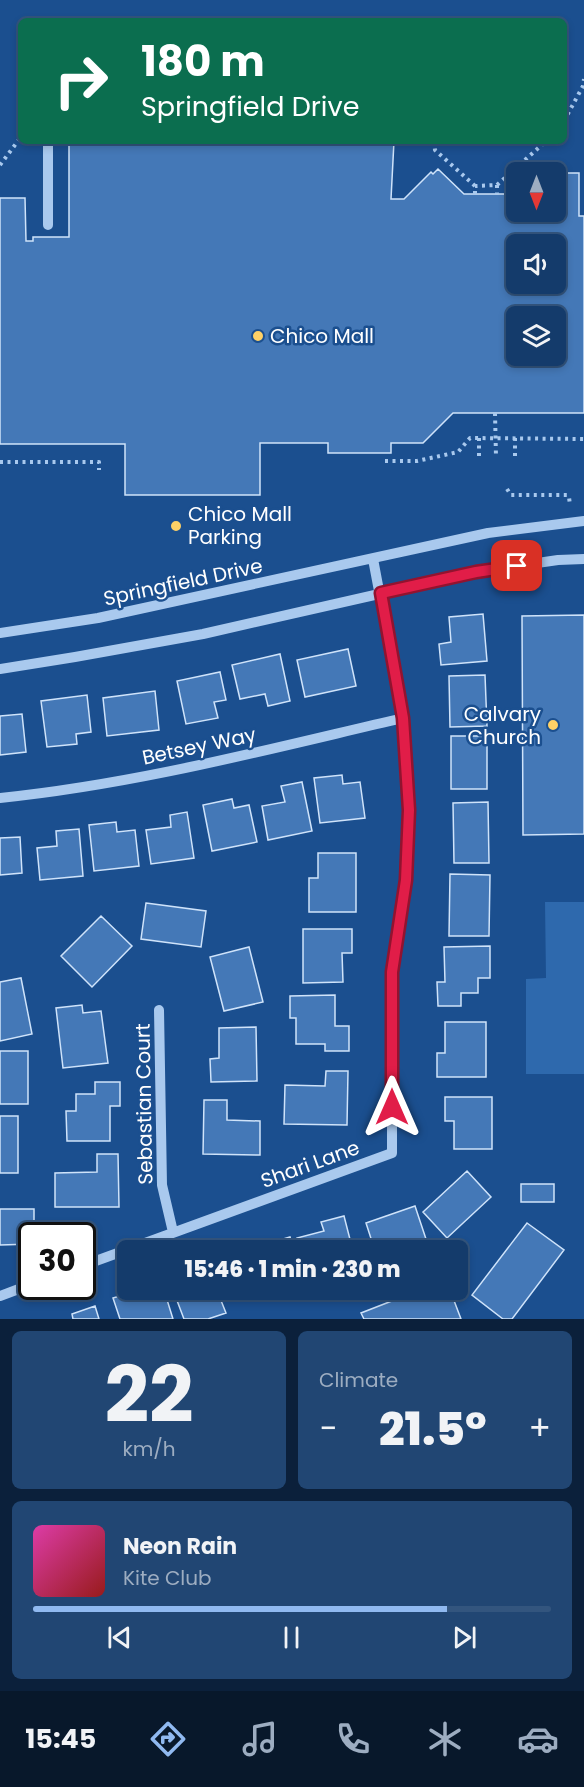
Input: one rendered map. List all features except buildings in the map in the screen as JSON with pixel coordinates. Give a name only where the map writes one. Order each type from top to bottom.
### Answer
[{"type":"street","points":[[48,144],[48,225]]},
{"type":"street","name":"Springfield Drive","points":[[0,633],[98,618],[488,533],[584,521]]},
{"type":"street","name":"Shari Lane","points":[[96,1261],[392,1153],[392,972],[406,880],[409,810],[403,718],[373,559]]},
{"type":"street","points":[[0,669],[203,634],[476,572],[558,560],[584,559]]},
{"type":"street","name":"Betsey Way","points":[[0,798],[33,795],[169,773],[403,718]]},
{"type":"street","name":"Sebastian Court","points":[[159,1010],[162,1185],[173,1232]]},
{"type":"street","points":[[0,1296],[18,1289]]},
{"type":"path","points":[[567,115],[583,86],[584,79]]},
{"type":"path","points":[[0,165],[18,141]]},
{"type":"path","points":[[434,144],[435,150],[475,186],[497,185],[543,144]]},
{"type":"path","points":[[497,185],[497,194]]},
{"type":"path","points":[[475,186],[475,194]]},
{"type":"path","points":[[495,413],[496,457]]},
{"type":"path","points":[[385,461],[417,461],[458,452],[470,438],[584,439]]},
{"type":"path","points":[[479,438],[479,457]]},
{"type":"path","points":[[515,438],[515,457]]},
{"type":"path","points":[[0,462],[99,462],[99,470]]},
{"type":"path","points":[[507,489],[511,495],[567,495],[570,505]]},
{"type":"shaded area","points":[[545,902],[584,902],[584,1074],[526,1074],[526,979],[546,978]]},
{"type":"place","name":"Chico Mall","points":[[258,336]]},
{"type":"place","name":"Chico Mall Parking","points":[[176,526]]},
{"type":"place","name":"Calvary Church","points":[[553,725]]},
{"type":"route","points":[[392,1107],[392,972],[406,880],[409,810],[403,718],[381,593],[476,572],[517,566]]}]
